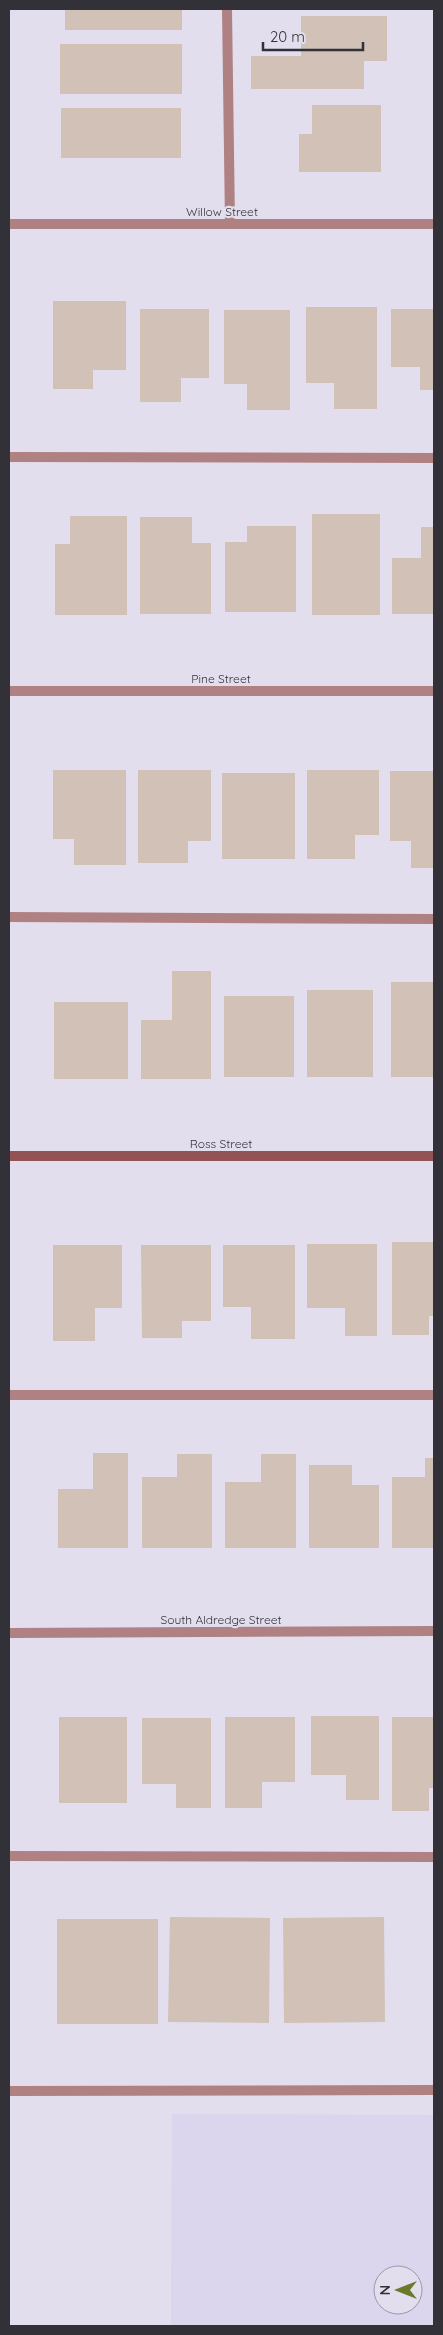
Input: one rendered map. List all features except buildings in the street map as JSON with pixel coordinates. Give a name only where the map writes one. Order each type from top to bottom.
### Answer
[{"type":"street","points":[[227,9],[230,224]]},
{"type":"street","name":"Willow Street","points":[[9,224],[434,224]]},
{"type":"street","points":[[9,457],[434,458]]},
{"type":"street","name":"Pine Street","points":[[9,691],[434,691]]},
{"type":"street","points":[[9,917],[434,919]]},
{"type":"street","name":"Ross Street","points":[[9,1156],[434,1156]]},
{"type":"street","points":[[9,1395],[434,1395]]},
{"type":"street","name":"South Aldredge Street","points":[[9,1633],[434,1631]]},
{"type":"street","points":[[9,1856],[434,1857]]},
{"type":"street","points":[[9,2091],[434,2090]]},
{"type":"shaded area","points":[[172,2114],[434,2115],[434,2326],[171,2326]]}]
